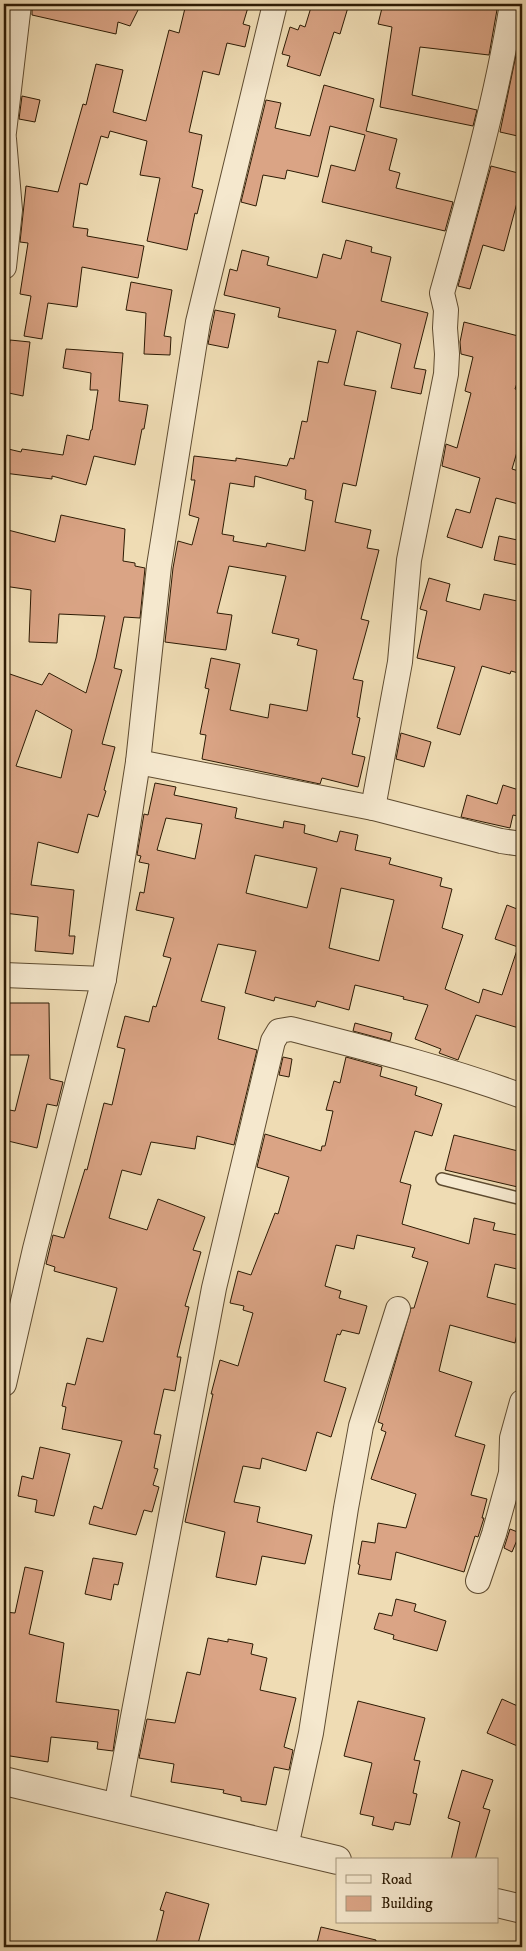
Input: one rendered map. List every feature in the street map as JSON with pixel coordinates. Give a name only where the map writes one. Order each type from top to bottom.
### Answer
[{"type":"street","points":[[4,132],[19,4]]},
{"type":"street","points":[[4,1384],[35,1249],[104,979],[138,762],[159,566],[198,322],[275,4]]},
{"type":"street","points":[[373,808],[400,662],[409,560],[446,374],[447,354],[444,328],[446,310],[442,293],[489,121],[505,49],[512,4]]},
{"type":"street","points":[[4,140],[10,210],[4,267]]},
{"type":"street","points":[[138,762],[373,808],[502,841],[522,844]]},
{"type":"street","points":[[4,975],[104,979]]},
{"type":"street","points":[[116,1807],[214,1288],[273,1041],[279,1031],[291,1029],[383,1052],[478,1080],[522,1096]]},
{"type":"street","points":[[286,1847],[311,1733],[346,1508],[361,1426],[398,1309]]},
{"type":"street","points":[[478,1580],[516,1475],[512,1438],[522,1402]]},
{"type":"street","points":[[4,1781],[336,1860]]},
{"type":"street","points":[[498,1903],[522,1910]]},
{"type":"lane","points":[[442,1179],[522,1199]]},
{"type":"building","points":[[32,4],[141,4],[130,26],[118,22],[116,34],[32,15]]},
{"type":"building","points":[[186,4],[249,4],[243,24],[250,26],[245,47],[227,43],[219,75],[203,71],[189,132],[202,135],[192,187],[203,190],[197,214],[195,213],[187,250],[147,241],[160,178],[140,175],[147,141],[110,131],[108,138],[101,136],[87,185],[80,183],[73,227],[88,229],[87,236],[144,246],[138,278],[82,267],[77,307],[48,303],[42,339],[24,336],[31,296],[20,294],[28,243],[20,242],[26,186],[58,192],[83,104],[86,105],[96,64],[123,70],[113,112],[146,121],[169,30],[179,33]]},
{"type":"building","points":[[312,4],[349,4],[340,34],[334,32],[320,76],[287,66],[290,56],[282,54],[290,27],[298,30],[300,25],[305,27]]},
{"type":"building","points":[[383,4],[498,4],[489,55],[420,47],[412,95],[477,110],[473,126],[380,107],[392,27],[378,24]]},
{"type":"building","points":[[522,26],[522,137],[500,132]]},
{"type":"building","points":[[324,85],[374,99],[366,131],[397,139],[389,170],[400,173],[396,188],[453,202],[445,231],[322,202],[331,165],[355,171],[365,135],[330,126],[318,177],[287,170],[285,179],[263,175],[256,206],[241,202],[266,100],[281,103],[275,128],[310,136]]},
{"type":"building","points":[[22,96],[40,100],[35,122],[19,119]]},
{"type":"building","points":[[491,166],[522,174],[522,200],[518,199],[504,251],[483,245],[470,289],[458,286]]},
{"type":"building","points":[[346,240],[372,247],[371,252],[391,257],[381,301],[428,313],[414,368],[426,370],[421,394],[391,388],[401,344],[357,331],[344,385],[376,391],[356,486],[343,483],[335,522],[371,530],[367,548],[379,550],[361,619],[369,621],[353,679],[363,681],[357,717],[360,718],[352,754],[365,757],[358,787],[322,778],[320,784],[202,759],[206,735],[200,734],[209,689],[205,688],[211,658],[240,664],[230,710],[268,718],[270,704],[307,711],[317,650],[297,645],[299,639],[272,633],[286,576],[229,566],[217,613],[232,615],[226,650],[165,642],[173,568],[178,541],[192,545],[199,518],[189,515],[195,480],[191,480],[194,456],[236,461],[236,458],[287,466],[290,458],[294,459],[302,421],[307,422],[318,361],[328,363],[336,330],[278,317],[280,308],[224,295],[230,269],[237,271],[242,250],[269,257],[267,265],[317,278],[323,254],[341,259]],"holes":[[[255,476],[306,490],[305,499],[313,501],[305,551],[267,543],[266,547],[233,541],[234,536],[222,534],[230,483],[254,487]]]},
{"type":"building","points":[[131,282],[172,290],[164,336],[171,337],[170,355],[144,354],[146,313],[126,310]]},
{"type":"building","points":[[215,310],[235,314],[228,348],[208,344]]},
{"type":"building","points":[[464,322],[522,337],[522,368],[515,389],[522,391],[522,435],[512,469],[522,472],[522,505],[496,498],[482,548],[447,537],[456,509],[470,513],[480,478],[442,466],[446,444],[457,448],[471,393],[465,391],[473,357],[461,354],[460,342]]},
{"type":"building","points":[[10,340],[30,342],[23,396],[4,392]]},
{"type":"building","points":[[66,349],[123,353],[119,401],[148,405],[135,465],[94,456],[86,485],[52,476],[52,479],[4,473],[4,448],[21,452],[22,449],[63,455],[67,435],[89,440],[98,390],[90,390],[91,373],[63,368]]},
{"type":"building","points":[[61,515],[125,529],[123,561],[135,563],[135,566],[145,568],[140,618],[124,617],[114,668],[122,670],[102,744],[115,747],[104,790],[106,791],[98,817],[88,814],[78,853],[38,842],[31,885],[74,890],[69,936],[75,936],[73,954],[35,951],[38,917],[4,913],[4,672],[42,685],[49,673],[86,693],[105,616],[59,614],[57,643],[29,642],[31,590],[4,586],[4,529],[55,542]],"holes":[[[36,710],[72,730],[61,778],[16,766]]]},
{"type":"building","points":[[499,536],[522,541],[522,566],[494,560]]},
{"type":"building","points":[[429,578],[450,584],[446,601],[480,610],[484,594],[522,602],[522,674],[511,671],[510,674],[482,666],[460,735],[437,728],[455,667],[417,658],[427,611],[420,609]]},
{"type":"building","points":[[401,733],[431,742],[424,767],[396,759]]},
{"type":"building","points":[[155,783],[176,787],[174,795],[237,808],[235,818],[283,828],[284,821],[305,825],[304,833],[337,842],[340,831],[358,835],[355,850],[391,858],[389,864],[442,878],[440,886],[452,889],[442,928],[463,935],[445,989],[479,1003],[483,989],[502,995],[518,947],[495,939],[507,905],[522,911],[522,1029],[476,1015],[458,1060],[439,1053],[441,1049],[415,1039],[428,1005],[355,985],[349,1010],[317,1001],[315,1007],[275,997],[274,1001],[245,993],[256,951],[218,944],[201,1001],[225,1007],[218,1039],[257,1050],[234,1145],[197,1136],[195,1149],[151,1142],[141,1175],[122,1170],[109,1218],[147,1230],[158,1199],[205,1217],[193,1250],[201,1252],[185,1306],[189,1307],[177,1357],[181,1357],[175,1391],[164,1389],[154,1434],[161,1435],[154,1468],[158,1469],[153,1485],[159,1487],[152,1512],[144,1510],[136,1535],[89,1524],[94,1506],[102,1509],[122,1441],[62,1429],[66,1407],[62,1406],[67,1383],[75,1385],[87,1338],[103,1342],[117,1288],[54,1271],[55,1267],[46,1264],[53,1235],[64,1238],[85,1169],[87,1170],[104,1103],[112,1105],[125,1049],[117,1047],[125,1016],[149,1022],[153,1006],[156,1007],[171,958],[163,956],[174,918],[136,910],[140,892],[144,893],[149,864],[139,862],[141,856],[137,855],[144,814],[148,815]],"holes":[[[166,818],[202,824],[195,859],[157,850]],[[255,855],[317,868],[307,908],[246,893]],[[341,888],[394,900],[379,961],[329,948]]]},
{"type":"building","points":[[503,785],[522,791],[522,817],[513,815],[510,828],[461,817],[467,795],[497,804]]},
{"type":"building","points":[[7,1003],[49,1003],[50,1079],[63,1082],[57,1106],[47,1104],[37,1148],[4,1140],[4,1109],[15,1111],[29,1055],[7,1055]]},
{"type":"building","points":[[355,1023],[392,1033],[390,1041],[353,1031]]},
{"type":"building","points":[[283,1057],[292,1059],[289,1077],[279,1075]]},
{"type":"building","points":[[346,1057],[382,1067],[380,1076],[417,1087],[415,1095],[442,1104],[432,1136],[415,1131],[400,1182],[411,1185],[402,1224],[469,1244],[474,1218],[495,1223],[493,1230],[522,1236],[517,1269],[495,1264],[487,1297],[522,1306],[522,1336],[517,1334],[515,1343],[450,1325],[439,1371],[472,1382],[455,1436],[485,1445],[471,1495],[487,1499],[482,1518],[484,1518],[478,1537],[475,1536],[464,1572],[396,1552],[391,1580],[358,1574],[362,1541],[375,1543],[378,1523],[406,1528],[416,1494],[371,1479],[386,1432],[381,1430],[383,1424],[378,1422],[411,1308],[414,1308],[428,1262],[412,1257],[415,1248],[357,1235],[354,1249],[336,1245],[325,1286],[341,1291],[339,1298],[367,1306],[359,1334],[342,1330],[340,1335],[337,1334],[324,1381],[346,1388],[331,1437],[317,1432],[306,1471],[262,1458],[260,1469],[243,1466],[234,1502],[260,1507],[257,1522],[312,1535],[305,1564],[262,1556],[256,1585],[216,1577],[225,1532],[185,1522],[213,1394],[211,1394],[220,1360],[238,1366],[253,1313],[243,1310],[244,1306],[230,1303],[238,1271],[251,1275],[275,1213],[278,1214],[289,1177],[257,1167],[265,1134],[321,1151],[322,1146],[325,1146],[333,1111],[326,1110],[334,1081],[340,1083]]},
{"type":"building","points":[[454,1135],[522,1152],[522,1188],[445,1170]]},
{"type":"building","points":[[40,1447],[70,1454],[54,1516],[35,1512],[37,1500],[18,1496],[22,1476],[33,1479]]},
{"type":"building","points":[[510,1529],[520,1533],[512,1552],[504,1548]]},
{"type":"building","points":[[93,1558],[123,1563],[118,1585],[114,1584],[111,1600],[85,1594]]},
{"type":"building","points":[[25,1567],[43,1571],[29,1634],[64,1643],[56,1702],[119,1710],[113,1751],[97,1749],[98,1742],[51,1737],[48,1762],[4,1755],[4,1612],[15,1613]]},
{"type":"building","points":[[396,1599],[416,1604],[414,1611],[446,1621],[437,1651],[393,1639],[394,1635],[374,1629],[379,1613],[392,1616]]},
{"type":"building","points":[[208,1638],[228,1642],[228,1639],[253,1644],[251,1654],[267,1658],[260,1690],[296,1698],[284,1747],[293,1750],[289,1770],[274,1767],[266,1805],[241,1801],[241,1797],[223,1793],[224,1790],[171,1782],[174,1764],[139,1758],[147,1719],[175,1723],[187,1672],[200,1675]]},
{"type":"building","points":[[502,1699],[522,1708],[522,1748],[487,1733]]},
{"type":"building","points":[[358,1701],[425,1718],[414,1760],[420,1761],[413,1793],[417,1794],[410,1825],[395,1822],[393,1830],[372,1825],[374,1817],[360,1814],[372,1763],[344,1756]]},
{"type":"building","points":[[462,1770],[493,1780],[483,1808],[490,1810],[476,1858],[451,1858],[460,1822],[448,1818]]},
{"type":"building","points":[[166,1892],[209,1904],[197,1947],[155,1947],[164,1911],[160,1910]]},
{"type":"building","points":[[321,1927],[376,1940],[375,1947],[316,1947]]}]
